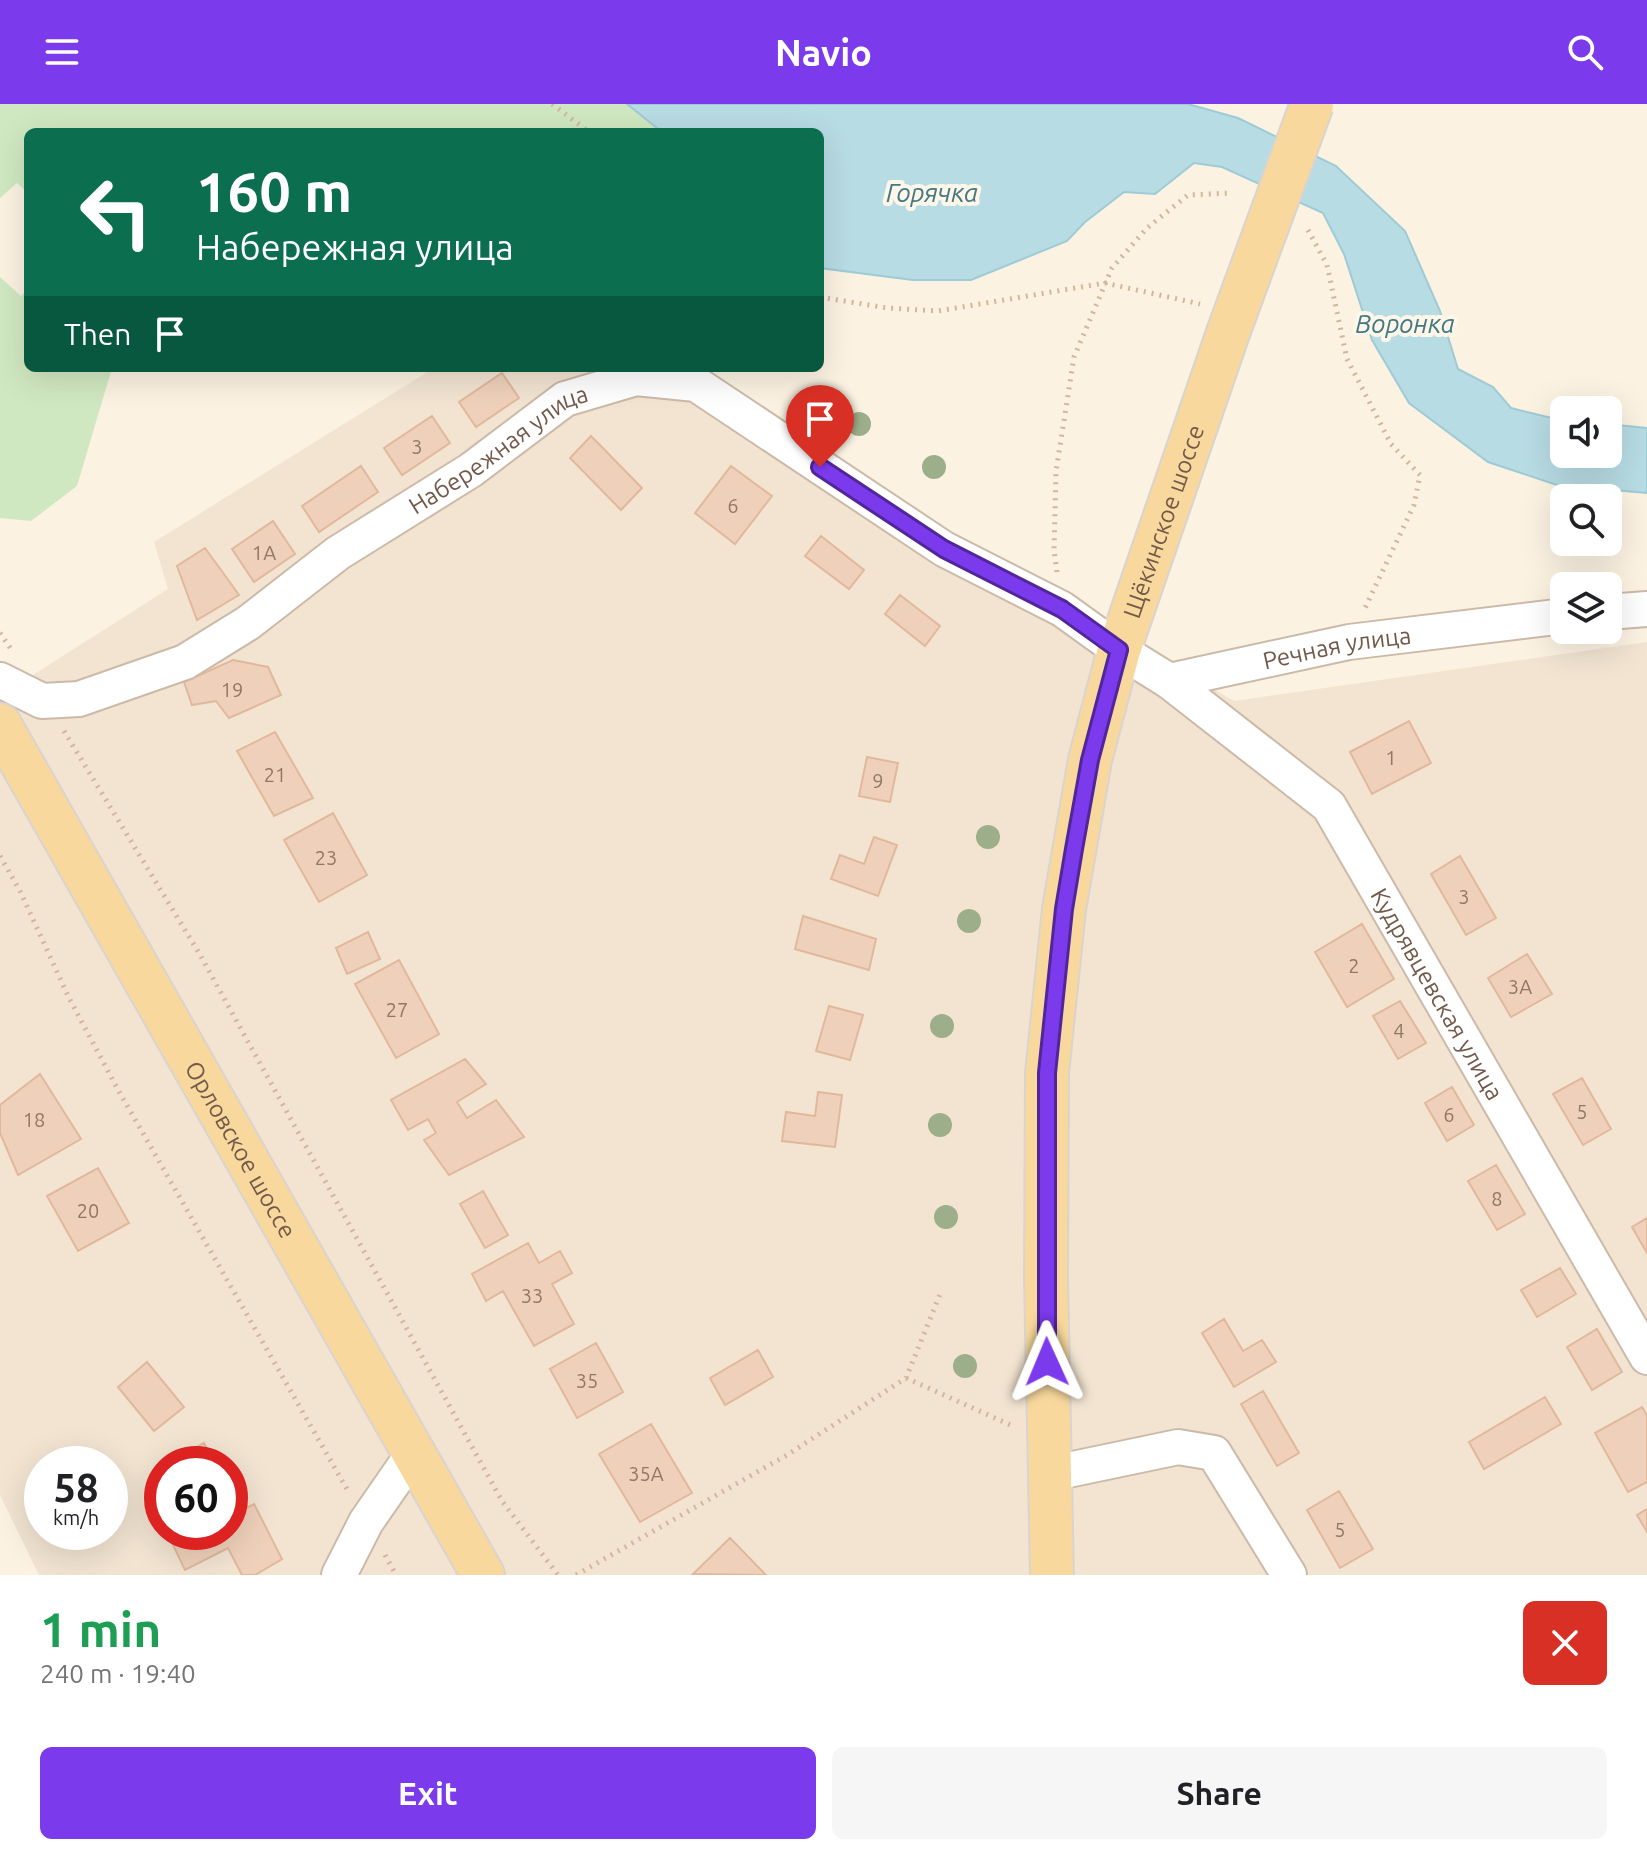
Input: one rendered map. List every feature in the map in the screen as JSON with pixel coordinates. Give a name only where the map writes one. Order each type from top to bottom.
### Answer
[{"type":"main road","name":"Щёкинское шоссе","points":[[1052,1575],[1046,1279],[1047,1073],[1064,909],[1074,849],[1090,760],[1119,650],[1219,320],[1312,104]]},
{"type":"main road","name":"Орловское шоссе","points":[[0,725],[483,1575]]},
{"type":"street","name":"Набережная улица","points":[[42,701],[79,699],[185,662],[248,623],[338,553],[471,470],[565,399],[636,378],[696,384],[944,549],[1062,609],[1119,650]]},
{"type":"street","points":[[1622,611],[1647,609]]},
{"type":"street","name":"Речная улица","points":[[1169,681],[1349,642],[1550,618]]},
{"type":"street","points":[[1119,650],[1169,681]]},
{"type":"street","points":[[0,680],[42,701]]},
{"type":"street","name":"Кудрявцевская улица","points":[[1169,681],[1329,806],[1647,1357]]},
{"type":"street","points":[[1049,1474],[1178,1447],[1214,1453],[1289,1575]]},
{"type":"street","points":[[339,1575],[366,1522],[413,1454]]},
{"type":"path","points":[[552,104],[584,128]]},
{"type":"path","points":[[1062,609],[1054,550],[1056,471],[1074,357],[1112,268],[1147,228],[1188,195],[1232,193]]},
{"type":"path","points":[[1308,230],[1327,265],[1347,359],[1391,444],[1420,475],[1414,505],[1349,642]]},
{"type":"path","points":[[824,298],[887,308],[938,311],[1105,283],[1219,320]]},
{"type":"path","points":[[42,701],[74,745],[199,953],[502,1501],[558,1575]]},
{"type":"path","points":[[0,856],[117,1088],[366,1522]]},
{"type":"path","points":[[576,1575],[787,1455],[906,1378],[941,1292]]},
{"type":"path","points":[[906,1378],[1017,1428]]},
{"type":"shaded area","points":[[428,372],[684,372],[1234,701],[1647,642],[1647,1575],[39,1575],[27,1550],[128,1550],[128,1446],[24,1446],[24,1544],[0,1495],[0,696],[168,589],[154,542]]},
{"type":"green space","points":[[0,104],[627,104],[658,128],[24,128],[24,189],[17,183],[0,198]]},
{"type":"green space","points":[[0,277],[21,296],[24,293],[24,372],[111,372],[77,486],[31,521],[0,518]]},
{"type":"water","name":"Горячка","points":[[627,104],[1188,104],[1238,118],[1336,166],[1405,231],[1440,311],[1458,369],[1493,387],[1511,408],[1550,418],[1550,468],[1622,468],[1622,425],[1647,428],[1647,493],[1622,491],[1622,484],[1554,484],[1488,462],[1409,403],[1372,340],[1344,254],[1323,213],[1222,167],[1194,163],[1155,194],[1124,192],[1085,222],[1067,241],[971,280],[913,280],[824,269],[824,128],[657,128]]},
{"type":"building","points":[[502,373],[519,398],[476,427],[459,402]]},
{"type":"building","points":[[432,416],[450,443],[402,475],[384,448]]},
{"type":"building","points":[[591,436],[642,488],[621,510],[570,458]]},
{"type":"building","points":[[361,466],[378,492],[319,532],[302,506]]},
{"type":"building","points":[[731,466],[772,496],[735,544],[695,513]]},
{"type":"building","points":[[273,521],[295,554],[254,582],[232,549]]},
{"type":"building","points":[[821,536],[864,570],[849,589],[805,556]]},
{"type":"building","points":[[205,548],[239,595],[197,620],[177,566]]},
{"type":"building","points":[[900,595],[940,626],[925,646],[885,614]]},
{"type":"building","points":[[233,660],[268,667],[281,695],[229,718],[216,701],[192,705],[184,682]]},
{"type":"building","points":[[1409,721],[1431,763],[1372,794],[1350,752]]},
{"type":"building","points":[[275,732],[313,798],[274,816],[237,751]]},
{"type":"building","points":[[867,757],[898,763],[890,802],[859,796]]},
{"type":"building","points":[[333,813],[367,875],[319,902],[284,840]]},
{"type":"building","points":[[874,837],[897,845],[878,896],[831,879],[840,855],[864,864]]},
{"type":"building","points":[[1460,856],[1496,918],[1466,935],[1431,874]]},
{"type":"building","points":[[803,916],[876,939],[869,970],[795,949]]},
{"type":"building","points":[[1362,924],[1394,979],[1347,1007],[1315,952]]},
{"type":"building","points":[[368,932],[380,959],[347,974],[336,948]]},
{"type":"building","points":[[1527,954],[1552,994],[1511,1017],[1488,978]]},
{"type":"building","points":[[399,960],[439,1034],[396,1058],[355,984]]},
{"type":"building","points":[[1400,1001],[1426,1043],[1398,1059],[1373,1016]]},
{"type":"building","points":[[829,1006],[863,1015],[850,1060],[816,1051]]},
{"type":"building","points":[[465,1059],[486,1084],[457,1102],[467,1118],[496,1100],[524,1137],[449,1175],[424,1140],[436,1133],[428,1119],[408,1130],[391,1100]]},
{"type":"building","points":[[40,1074],[81,1139],[18,1175],[0,1133],[0,1105]]},
{"type":"building","points":[[1582,1078],[1611,1129],[1583,1145],[1553,1094]]},
{"type":"building","points":[[1452,1087],[1474,1125],[1447,1141],[1425,1103]]},
{"type":"building","points":[[818,1092],[842,1095],[835,1147],[782,1141],[786,1112],[815,1116]]},
{"type":"building","points":[[1496,1165],[1525,1214],[1497,1230],[1468,1181]]},
{"type":"building","points":[[98,1168],[129,1223],[78,1251],[47,1196]]},
{"type":"building","points":[[483,1191],[508,1235],[485,1248],[460,1204]]},
{"type":"building","points":[[1647,1218],[1647,1253],[1632,1227]]},
{"type":"building","points":[[528,1243],[539,1263],[560,1251],[572,1273],[552,1284],[574,1324],[534,1346],[503,1291],[486,1301],[472,1274]]},
{"type":"building","points":[[1560,1268],[1576,1294],[1537,1317],[1521,1290]]},
{"type":"building","points":[[1224,1319],[1243,1351],[1262,1340],[1276,1362],[1234,1387],[1202,1333]]},
{"type":"building","points":[[1597,1329],[1622,1372],[1592,1390],[1567,1347]]},
{"type":"building","points":[[596,1343],[623,1392],[577,1418],[550,1369]]},
{"type":"building","points":[[758,1350],[773,1377],[725,1405],[710,1378]]},
{"type":"building","points":[[147,1362],[184,1407],[154,1431],[118,1387]]},
{"type":"building","points":[[1263,1391],[1299,1453],[1277,1466],[1241,1404]]},
{"type":"building","points":[[1545,1397],[1561,1424],[1484,1469],[1469,1442]]},
{"type":"building","points":[[1642,1407],[1647,1416],[1647,1482],[1628,1492],[1595,1433]]},
{"type":"building","points":[[651,1424],[692,1493],[640,1522],[599,1454]]},
{"type":"building","points":[[1339,1491],[1373,1549],[1340,1568],[1307,1510]]},
{"type":"building","points":[[254,1504],[282,1559],[255,1575],[242,1575],[229,1550],[248,1550],[248,1507]]},
{"type":"building","points":[[1647,1509],[1647,1532],[1637,1515]]},
{"type":"building","points":[[730,1538],[766,1575],[693,1574]]},
{"type":"building","points":[[175,1550],[224,1550],[185,1570]]},
{"type":"route","points":[[820,467],[944,549],[1062,609],[1119,650],[1090,760],[1074,849],[1064,909],[1047,1073],[1047,1362]]},
{"type":"water label","name":"Воронка","points":[[1405,323]]}]
